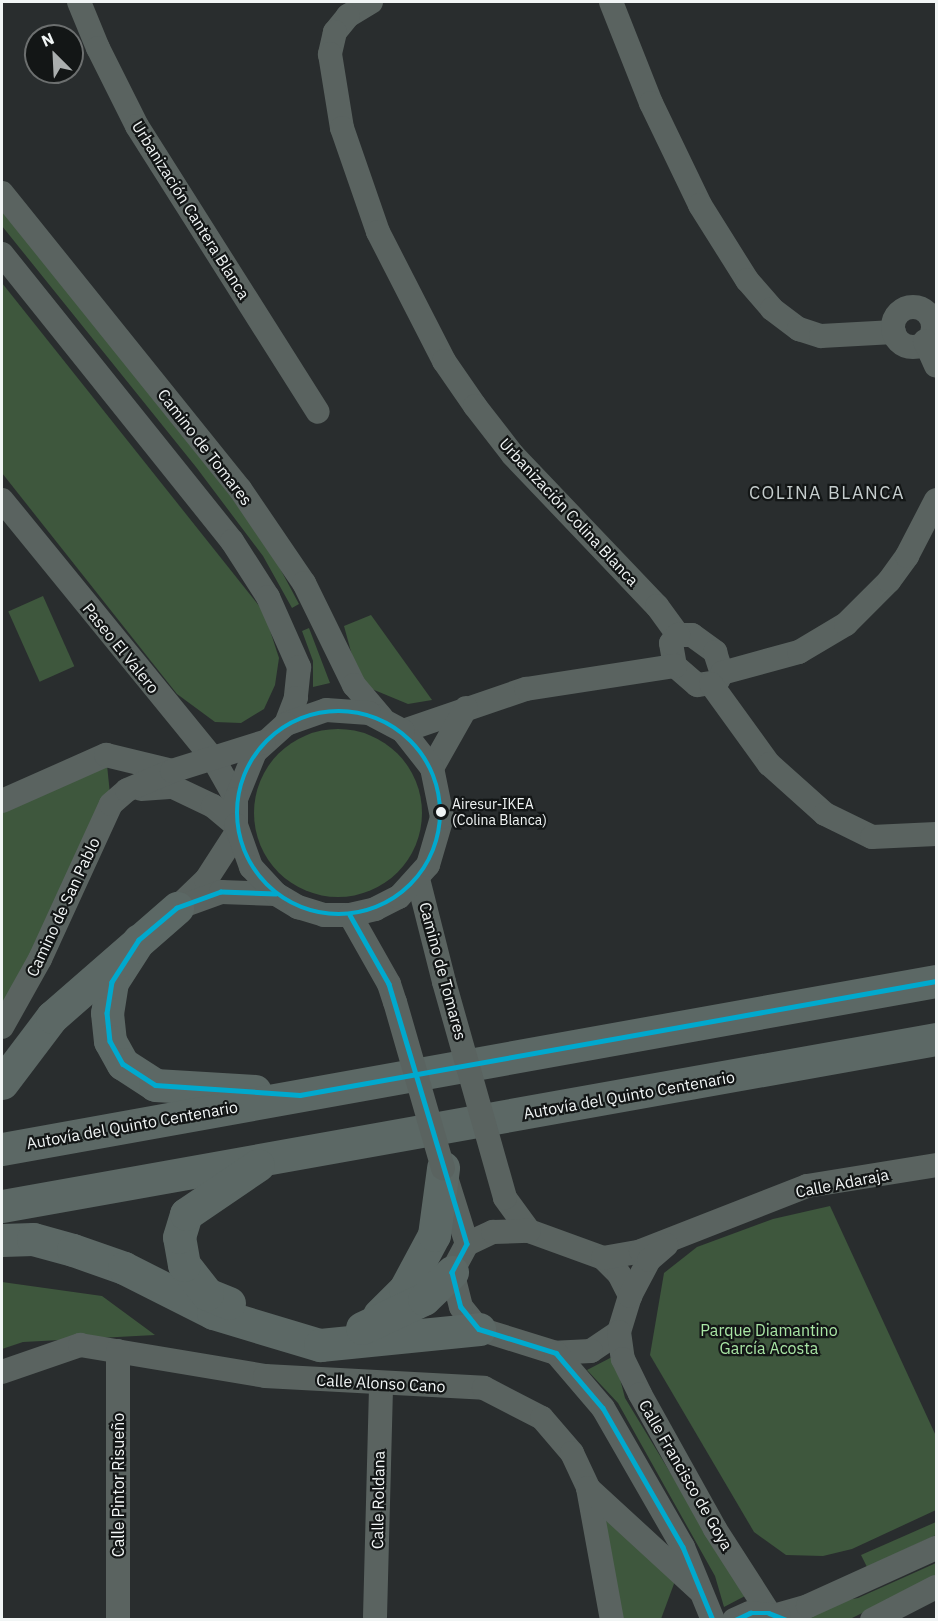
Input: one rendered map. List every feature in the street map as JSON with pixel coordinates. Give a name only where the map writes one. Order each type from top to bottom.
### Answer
[{"type":"highway","points":[[2,1083],[52,1017],[177,908]]},
{"type":"highway","points":[[139,940],[112,982],[107,1013],[110,1041],[123,1064],[155,1085],[300,1095]]},
{"type":"highway","name":"Autovía del Quinto Centenario","points":[[2,1149],[936,981]]},
{"type":"highway","name":"Autovía del Quinto Centenario","points":[[2,1206],[936,1039]]},
{"type":"highway","points":[[267,1159],[186,1214],[179,1237],[184,1265],[207,1294],[263,1318],[322,1333],[367,1327],[424,1299],[452,1272]]},
{"type":"highway","points":[[367,1327],[405,1289],[434,1235],[443,1168]]},
{"type":"highway","points":[[2,1240],[33,1239],[73,1250],[124,1268],[213,1313],[320,1345],[479,1329]]},
{"type":"street","name":"Urbanización Cantera Blanca","points":[[79,2],[98,48],[137,126],[318,412]]},
{"type":"street","name":"Urbanización Colina Blanca","points":[[371,2],[341,24],[330,54],[342,128],[378,232],[444,361],[475,406],[513,455],[657,606],[678,635]]},
{"type":"street","points":[[611,2],[651,103],[700,205],[747,280],[772,309],[798,329],[821,336],[894,332]]},
{"type":"street","name":"Camino de Tomares","points":[[2,193],[240,489],[304,583],[354,686],[382,718]]},
{"type":"street","points":[[2,254],[232,541],[268,597],[299,667],[296,698],[286,724]]},
{"type":"street","points":[[930,304],[933,327],[925,341],[912,347],[902,344],[894,332],[896,316],[904,309],[930,304]]},
{"type":"street","points":[[925,341],[936,366]]},
{"type":"street","name":"Paseo El Valero","points":[[2,500],[214,759],[236,798]]},
{"type":"street","points":[[936,500],[907,556],[889,581],[846,624],[799,652],[717,679],[691,682],[675,666],[671,643],[678,635],[705,641],[718,658],[717,679],[769,764],[825,814],[872,837],[936,834]]},
{"type":"street","points":[[403,731],[466,708],[558,682],[675,666]]},
{"type":"street","points":[[432,768],[466,708]]},
{"type":"street","points":[[326,710],[354,710],[382,718],[403,731],[432,768],[442,800],[441,825],[435,850],[418,879],[383,905],[350,915],[324,915],[298,908],[276,894],[250,867],[236,829],[236,798],[248,763],[264,742],[286,724],[326,710]]},
{"type":"street","name":"Camino de San Pablo","points":[[2,1027],[40,959],[111,804],[127,790],[172,771],[264,742]]},
{"type":"street","points":[[2,801],[106,755],[172,771]]},
{"type":"street","points":[[127,790],[173,788],[213,806],[236,829]]},
{"type":"street","points":[[177,908],[206,880],[236,829]]},
{"type":"street","name":"Camino de Tomares","points":[[418,879],[444,982],[505,1198],[529,1231]]},
{"type":"street","points":[[177,908],[221,892],[276,894]]},
{"type":"street","points":[[350,915],[395,1002],[466,1244]]},
{"type":"street","name":"Calle Adaraja","points":[[603,1258],[641,1251],[681,1232],[807,1186],[936,1165]]},
{"type":"street","points":[[630,1296],[619,1274],[603,1258],[529,1231],[493,1232],[466,1244],[452,1272],[461,1306],[479,1329],[556,1353],[591,1351],[619,1332],[630,1296],[649,1260],[681,1232]]},
{"type":"street","name":"Calle Francisco de Goya","points":[[619,1332],[623,1359],[640,1394],[715,1529],[778,1616]]},
{"type":"street","name":"Calle Alonso Cano","points":[[2,1372],[80,1345],[265,1376],[484,1388],[542,1418],[572,1453],[588,1488],[612,1620]]},
{"type":"street","name":"Calle Pintor Risueño","points":[[118,1351],[118,1620]]},
{"type":"street","points":[[556,1353],[603,1408],[683,1547],[713,1620]]},
{"type":"street","name":"Calle Roldana","points":[[375,1617],[381,1383]]},
{"type":"street","points":[[588,1488],[703,1593]]},
{"type":"street","points":[[734,1620],[750,1613],[778,1616],[808,1606],[936,1548]]},
{"type":"street","points":[[872,1620],[936,1587]]},
{"type":"green space","points":[[2,211],[201,457],[268,546],[299,604],[292,608],[263,556],[196,467],[2,226]]},
{"type":"green space","points":[[2,283],[264,612],[279,658],[275,685],[264,709],[241,723],[215,722],[177,694],[2,473]]},
{"type":"green space","points":[[43,596],[74,666],[40,682],[8,611]]},
{"type":"green space","points":[[371,615],[432,700],[408,704],[367,687],[356,670],[344,626]]},
{"type":"green space","points":[[309,628],[330,683],[313,687],[313,661],[302,631]]},
{"type":"green space","points":[[338,729],[370,735],[385,743],[397,754],[408,766],[416,781],[422,813],[416,845],[408,860],[397,872],[385,883],[370,891],[338,897],[306,891],[291,883],[279,872],[268,860],[260,845],[254,813],[260,781],[268,766],[279,754],[291,743],[306,735]]},
{"type":"green space","points":[[106,755],[111,804],[2,1023],[2,801]]},
{"type":"green space","name":"Parque Diamantino García Acosta","points":[[830,1206],[936,1436],[936,1510],[852,1549],[823,1556],[786,1555],[754,1532],[650,1355],[664,1273],[697,1247],[773,1219]]},
{"type":"green space","points":[[2,1282],[102,1296],[155,1335],[23,1342],[2,1349]]},
{"type":"green space","points":[[614,1356],[625,1398],[745,1596],[724,1607],[715,1576],[618,1403],[587,1370]]},
{"type":"green space","points":[[600,1512],[675,1581],[661,1619],[621,1619]]},
{"type":"green space","points":[[936,1522],[936,1535],[867,1567],[861,1555]]},
{"type":"green space","points":[[936,1563],[936,1577],[850,1619],[804,1619],[797,1609],[858,1598]]},
{"type":"transit line","points":[[329,711],[349,711],[369,715],[387,723],[404,734],[418,748],[437,783],[441,813],[437,843],[429,861],[418,878],[404,892],[369,911],[349,915],[329,915],[309,911],[291,903],[274,892],[260,878],[241,843],[237,823],[237,803],[241,783],[249,765],[260,748],[274,734],[309,715],[329,711]]},
{"type":"transit line","points":[[276,894],[221,892],[177,908],[139,940],[112,982],[107,1013],[110,1041],[123,1064],[155,1085],[300,1095],[936,981]]},
{"type":"transit line","points":[[350,915],[389,984],[467,1244],[452,1272],[461,1307],[479,1329],[556,1353],[603,1408],[683,1547],[713,1620]]},
{"type":"transit line","points":[[735,1620],[750,1613],[769,1613],[786,1620]]},
{"type":"place","name":"Airesur-IKEA (Colina Blanca)","points":[[441,812]]},
{"type":"district","name":"COLINA BLANCA","points":[[827,493]]}]
